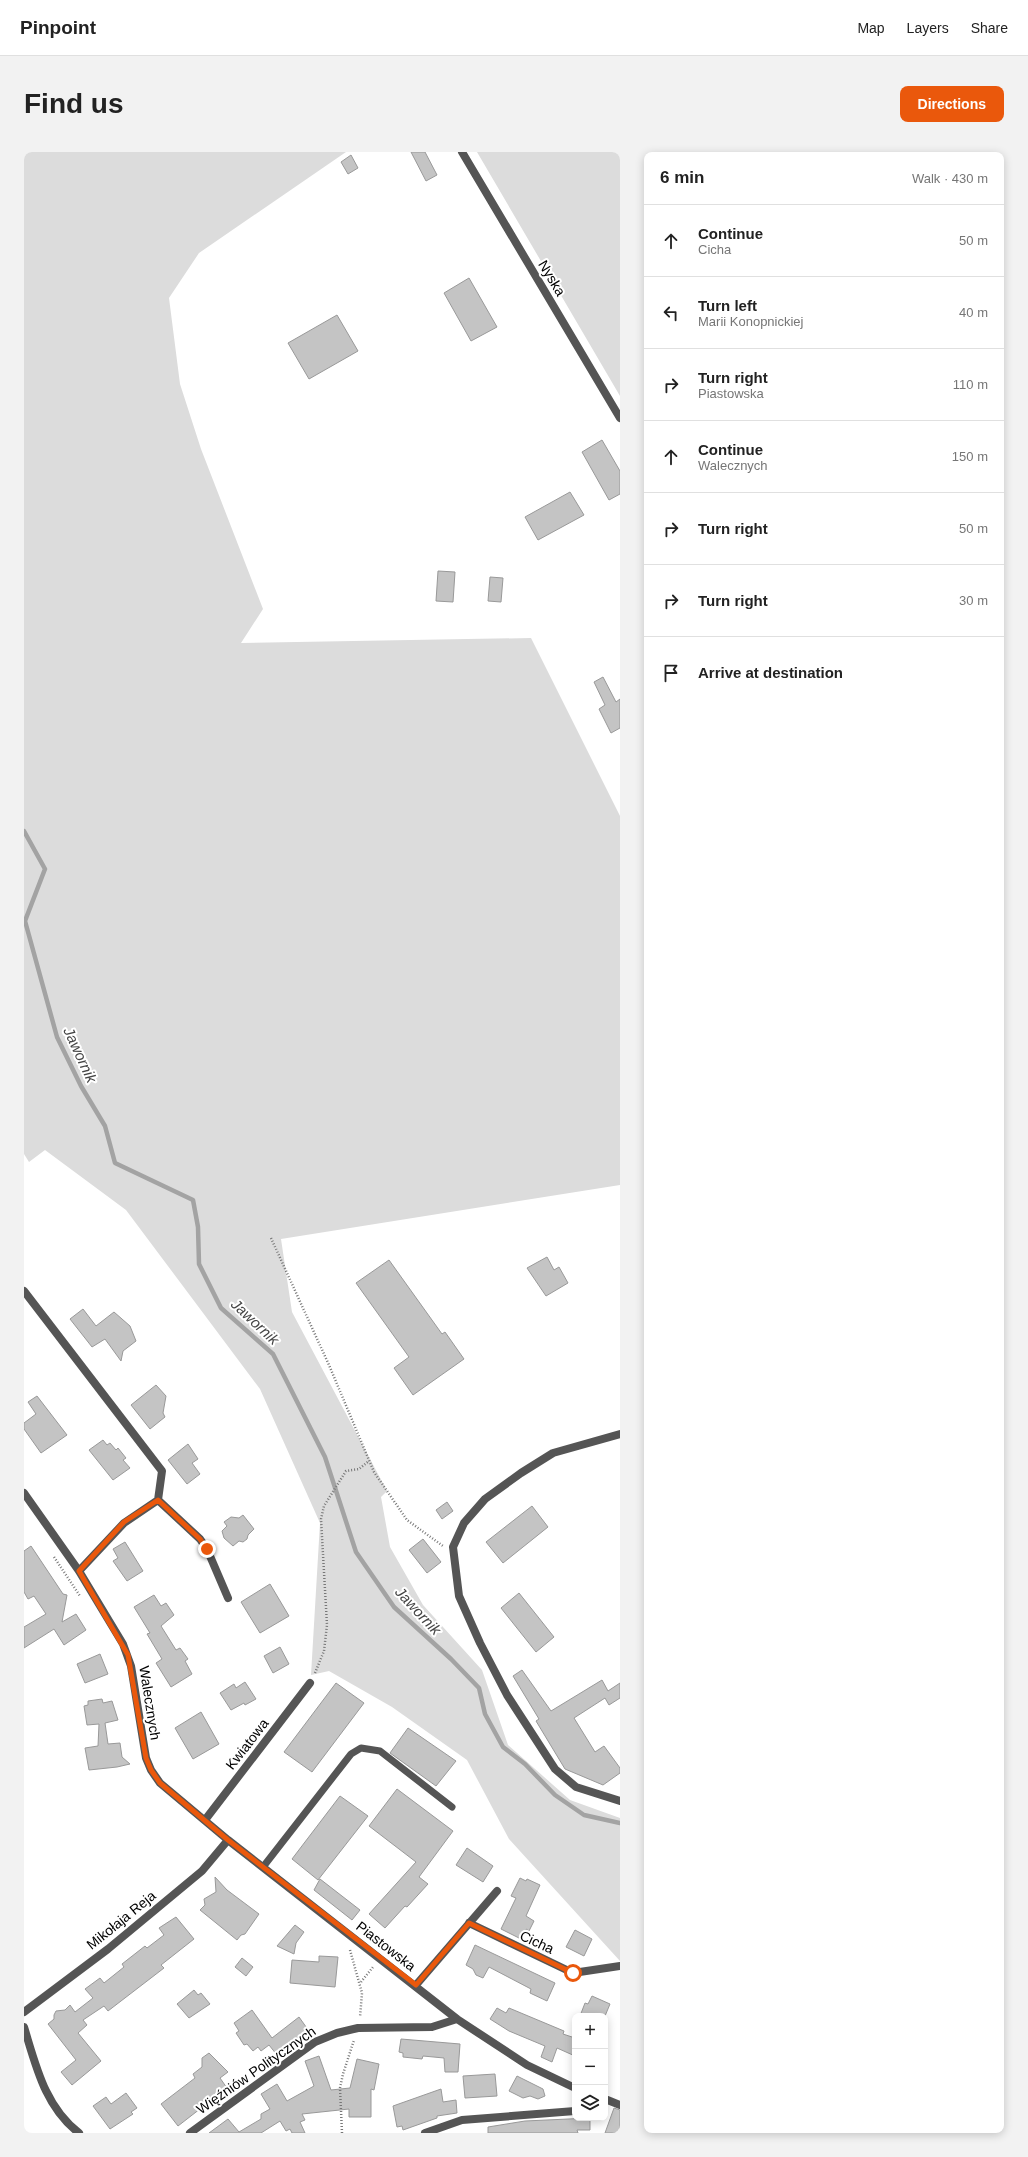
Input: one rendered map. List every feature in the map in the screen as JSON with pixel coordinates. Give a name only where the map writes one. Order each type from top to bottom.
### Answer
[{"type":"street","name":"Nyska","points":[[462,152],[620,418]]},
{"type":"street","points":[[24,1291],[162,1470],[158,1500],[124,1522],[79,1571]]},
{"type":"street","points":[[620,1434],[553,1453],[491,1494],[464,1523],[453,1547],[459,1596],[480,1643],[507,1695],[556,1769],[576,1787],[620,1801]]},
{"type":"street","name":"Walecznych","points":[[24,1493],[79,1571],[128,1655],[142,1741],[151,1770],[160,1783],[228,1840]]},
{"type":"street","points":[[158,1500],[200,1539],[207,1549],[228,1598]]},
{"type":"street","name":"Kwiatowa","points":[[205,1820],[310,1683]]},
{"type":"street","name":"Piastowska","points":[[228,1840],[416,1985],[457,2019],[527,2065],[572,2087]]},
{"type":"street","name":"Mikołaja Reja","points":[[24,2012],[108,1949],[202,1871],[228,1840]]},
{"type":"street","points":[[416,1985],[497,1890]]},
{"type":"street","name":"Cicha","points":[[469,1923],[573,1973],[620,1966]]},
{"type":"street","name":"Więźniów Politycznych","points":[[190,2133],[315,2042],[337,2033],[358,2028],[432,2027],[457,2019]]},
{"type":"street","points":[[24,2027],[46,2093],[63,2118],[79,2133]]},
{"type":"street","points":[[425,2133],[462,2120],[572,2111]]},
{"type":"lane","points":[[263,1867],[352,1754],[361,1748],[380,1752],[452,1807]]},
{"type":"path","points":[[271,1238],[329,1365],[374,1472],[407,1520],[453,1553]]},
{"type":"path","points":[[310,1683],[324,1651],[327,1625],[321,1519],[324,1506],[346,1471],[359,1470],[369,1461]]},
{"type":"path","points":[[52,1554],[81,1599]]},
{"type":"path","points":[[361,1982],[373,1967]]},
{"type":"shaded area","points":[[24,152],[346,152],[199,253],[169,298],[180,384],[201,449],[263,609],[241,643],[531,638],[620,816],[620,1185],[281,1239],[292,1312],[387,1491],[381,1497],[390,1547],[423,1605],[482,1670],[508,1745],[570,1800],[620,1818],[620,1961],[509,1839],[467,1760],[392,1707],[329,1671],[311,1675],[320,1523],[260,1389],[126,1210],[45,1150],[29,1162],[24,1154]]},
{"type":"shaded area","points":[[477,152],[620,152],[620,396]]},
{"type":"building","points":[[411,152],[425,152],[437,175],[426,181]]},
{"type":"building","points":[[351,155],[358,168],[348,174],[341,162]]},
{"type":"building","points":[[469,278],[497,327],[471,341],[444,293]]},
{"type":"building","points":[[337,315],[358,351],[309,379],[288,343]]},
{"type":"building","points":[[602,440],[620,471],[620,494],[609,500],[582,452]]},
{"type":"building","points":[[570,492],[584,515],[538,540],[525,517]]},
{"type":"building","points":[[438,571],[455,572],[453,602],[436,601]]},
{"type":"building","points":[[490,577],[503,578],[501,602],[488,601]]},
{"type":"building","points":[[603,677],[616,702],[620,699],[620,728],[611,733],[599,709],[605,705],[594,682]]},
{"type":"building","points":[[547,1257],[554,1270],[559,1267],[568,1283],[546,1296],[527,1268]]},
{"type":"building","points":[[389,1260],[442,1334],[445,1332],[464,1359],[413,1395],[394,1368],[409,1357],[356,1283]]},
{"type":"building","points":[[83,1309],[96,1326],[114,1312],[130,1326],[136,1341],[123,1351],[121,1361],[105,1339],[92,1347],[70,1319]]},
{"type":"building","points":[[156,1385],[166,1396],[163,1413],[165,1417],[150,1429],[131,1405]]},
{"type":"building","points":[[37,1396],[67,1435],[41,1453],[24,1429],[24,1423],[36,1414],[28,1402]]},
{"type":"building","points":[[103,1440],[107,1445],[110,1443],[116,1450],[118,1448],[126,1458],[123,1460],[130,1468],[113,1480],[89,1450]]},
{"type":"building","points":[[188,1444],[198,1459],[192,1463],[200,1474],[187,1484],[168,1460]]},
{"type":"building","points":[[447,1502],[453,1511],[442,1519],[436,1510]]},
{"type":"building","points":[[532,1506],[548,1527],[503,1563],[486,1542]]},
{"type":"building","points":[[243,1515],[254,1529],[248,1535],[247,1539],[243,1542],[239,1541],[233,1546],[224,1538],[222,1531],[227,1526],[224,1522],[231,1517],[239,1518]]},
{"type":"building","points":[[423,1539],[441,1562],[427,1573],[409,1550]]},
{"type":"building","points":[[125,1542],[143,1571],[127,1581],[113,1561],[118,1558],[113,1549]]},
{"type":"building","points":[[31,1546],[63,1594],[67,1595],[62,1622],[76,1614],[86,1630],[64,1645],[54,1629],[24,1648],[24,1627],[46,1614],[34,1596],[28,1599],[24,1592],[24,1551]]},
{"type":"building","points":[[270,1584],[289,1616],[260,1633],[241,1602]]},
{"type":"building","points":[[519,1593],[554,1637],[536,1652],[501,1608]]},
{"type":"building","points":[[154,1595],[161,1606],[166,1603],[174,1615],[161,1626],[176,1650],[180,1648],[188,1659],[185,1661],[192,1674],[171,1687],[156,1663],[162,1659],[147,1634],[150,1633],[134,1607]]},
{"type":"building","points":[[280,1647],[289,1664],[273,1673],[264,1656]]},
{"type":"building","points":[[100,1654],[108,1674],[85,1683],[77,1664]]},
{"type":"building","points":[[522,1670],[551,1711],[602,1680],[608,1691],[620,1683],[620,1698],[609,1705],[605,1698],[574,1718],[595,1752],[604,1746],[620,1768],[620,1773],[603,1785],[565,1769],[536,1721],[539,1719],[513,1676]]},
{"type":"building","points":[[245,1682],[256,1699],[231,1710],[220,1693],[234,1684],[236,1688]]},
{"type":"building","points":[[336,1683],[364,1703],[312,1772],[284,1752]]},
{"type":"building","points":[[102,1699],[103,1703],[112,1701],[118,1720],[105,1723],[108,1744],[120,1743],[122,1757],[130,1764],[89,1770],[85,1748],[98,1746],[99,1724],[87,1725],[84,1706],[88,1705],[88,1701]]},
{"type":"building","points":[[201,1712],[219,1744],[193,1759],[175,1728]]},
{"type":"building","points":[[408,1728],[456,1761],[436,1786],[390,1753]]},
{"type":"building","points":[[397,1789],[453,1831],[419,1877],[428,1884],[385,1928],[369,1914],[416,1862],[369,1826]]},
{"type":"building","points":[[340,1796],[368,1816],[318,1880],[292,1859]]},
{"type":"building","points":[[467,1848],[493,1866],[483,1882],[456,1865]]},
{"type":"building","points":[[215,1877],[227,1890],[259,1914],[245,1934],[241,1935],[237,1940],[200,1910],[205,1905],[204,1899],[216,1892]]},
{"type":"building","points":[[520,1878],[526,1881],[527,1879],[540,1885],[526,1916],[534,1921],[529,1931],[526,1929],[521,1939],[501,1929],[516,1898],[511,1896]]},
{"type":"building","points":[[320,1879],[360,1910],[352,1920],[314,1890]]},
{"type":"building","points":[[176,1917],[194,1939],[161,1965],[164,1968],[108,2011],[104,2006],[83,2020],[87,2025],[78,2033],[101,2061],[72,2085],[61,2072],[76,2060],[48,2024],[54,2019],[56,2011],[65,2010],[70,2005],[75,2012],[93,1998],[85,1989],[100,1978],[104,1983],[124,1967],[122,1964],[145,1946],[147,1948],[164,1935],[159,1928]]},
{"type":"building","points":[[295,1925],[304,1932],[296,1943],[294,1954],[277,1946]]},
{"type":"building","points":[[575,1930],[592,1939],[584,1956],[566,1947]]},
{"type":"building","points":[[475,1945],[555,1983],[547,2001],[530,1993],[531,1989],[489,1967],[483,1978],[476,1975],[473,1969],[466,1965]]},
{"type":"building","points":[[319,1956],[338,1957],[335,1987],[290,1983],[292,1960],[319,1962]]},
{"type":"building","points":[[242,1958],[253,1967],[246,1976],[235,1967]]},
{"type":"building","points":[[194,1990],[198,1995],[201,1993],[210,2004],[189,2018],[177,2004]]},
{"type":"building","points":[[592,1996],[610,2004],[606,2013],[581,2013],[585,2003],[588,2004]]},
{"type":"building","points":[[497,2008],[506,2013],[509,2008],[564,2031],[563,2034],[572,2037],[572,2055],[557,2048],[552,2062],[541,2057],[545,2046],[509,2031],[490,2019]]},
{"type":"building","points":[[252,2010],[272,2038],[299,2017],[309,2031],[277,2055],[269,2045],[261,2051],[258,2047],[253,2051],[247,2044],[244,2045],[236,2033],[239,2031],[234,2023]]},
{"type":"building","points":[[401,2039],[460,2044],[458,2072],[445,2072],[444,2058],[423,2056],[422,2059],[403,2057],[403,2053],[399,2052]]},
{"type":"building","points":[[209,2053],[228,2072],[220,2078],[227,2088],[178,2126],[161,2104],[195,2078],[193,2074],[202,2067],[202,2058]]},
{"type":"building","points":[[319,2056],[331,2090],[350,2088],[357,2059],[379,2064],[374,2090],[371,2089],[371,2117],[349,2117],[349,2109],[302,2114],[305,2120],[300,2122],[305,2133],[292,2133],[290,2129],[286,2131],[280,2121],[261,2133],[209,2133],[228,2119],[239,2132],[261,2119],[261,2114],[270,2109],[261,2094],[277,2084],[287,2101],[314,2086],[305,2061]]},
{"type":"building","points":[[495,2074],[497,2096],[465,2098],[463,2076]]},
{"type":"building","points":[[517,2076],[543,2089],[545,2096],[538,2099],[530,2096],[523,2098],[509,2091]]},
{"type":"building","points":[[441,2089],[443,2102],[456,2100],[457,2113],[437,2116],[437,2118],[403,2130],[402,2126],[397,2127],[393,2106]]},
{"type":"building","points":[[126,2093],[137,2108],[131,2112],[133,2114],[110,2129],[93,2106],[106,2097],[111,2104]]},
{"type":"building","points":[[614,2108],[620,2110],[620,2133],[605,2133]]},
{"type":"building","points":[[572,2119],[572,2121],[590,2121],[590,2130],[577,2130],[578,2133],[488,2133],[488,2127],[525,2121]]},
{"type":"waterway","name":"Jawornik","points":[[24,831],[45,869],[25,921],[57,1037],[81,1086],[105,1126],[115,1163],[193,1200],[198,1227],[199,1264],[221,1308],[273,1354],[325,1457],[356,1552],[394,1607],[451,1659],[479,1688],[485,1714],[503,1747],[525,1764],[555,1795],[584,1815],[620,1823]]},
{"type":"route","points":[[207,1549],[200,1539],[158,1500],[124,1522],[79,1571],[124,1644],[131,1666],[142,1741],[146,1758],[151,1770],[160,1783],[228,1840],[416,1985],[469,1923],[573,1973]]}]
